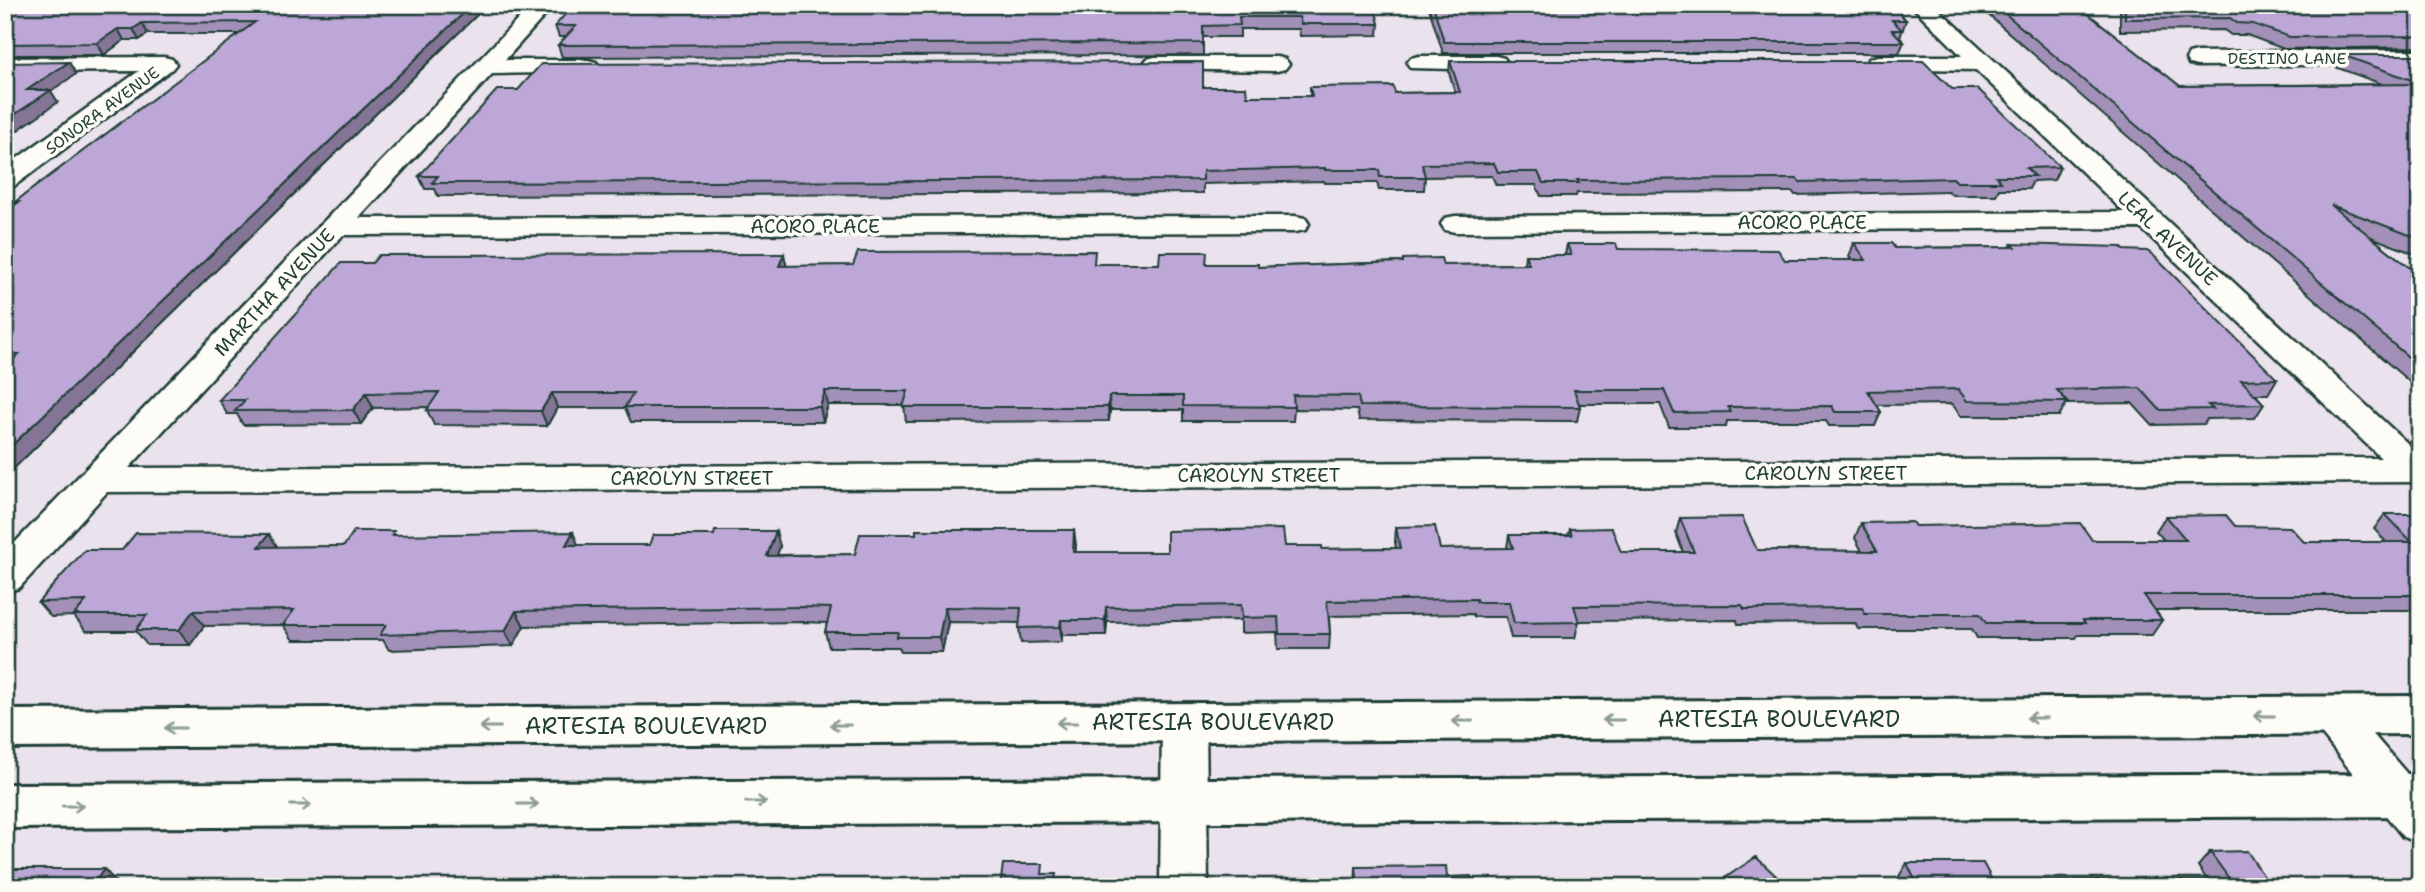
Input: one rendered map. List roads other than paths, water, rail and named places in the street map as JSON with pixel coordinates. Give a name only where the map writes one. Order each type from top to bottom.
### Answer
[{"type":"main road","name":"ARTESIA BOULEVARD","points":[[5,729],[2420,716]]},
{"type":"main road","points":[[5,806],[1184,801],[2412,804]]},
{"type":"street","name":"MARTHA AVENUE","points":[[5,578],[544,5]]},
{"type":"street","name":"LEAL AVENUE","points":[[1921,5],[2417,470]]},
{"type":"street","name":"DESTINO LANE","points":[[2197,59],[2420,57]]},
{"type":"street","points":[[1419,63],[1515,63]]},
{"type":"street","points":[[1859,63],[1983,63]]},
{"type":"street","name":"SONORA AVENUE","points":[[5,65],[164,64],[5,180]]},
{"type":"street","points":[[1138,64],[1277,64]]},
{"type":"street","points":[[486,67],[611,67]]},
{"type":"street","name":"ACORO PLACE","points":[[1455,224],[2149,220]]},
{"type":"street","name":"ACORO PLACE","points":[[335,228],[1294,224]]},
{"type":"street","name":"CAROLYN STREET","points":[[98,480],[2417,470]]},
{"type":"street","points":[[2333,716],[2412,804]]},
{"type":"street","points":[[1184,723],[1184,887]]}]
